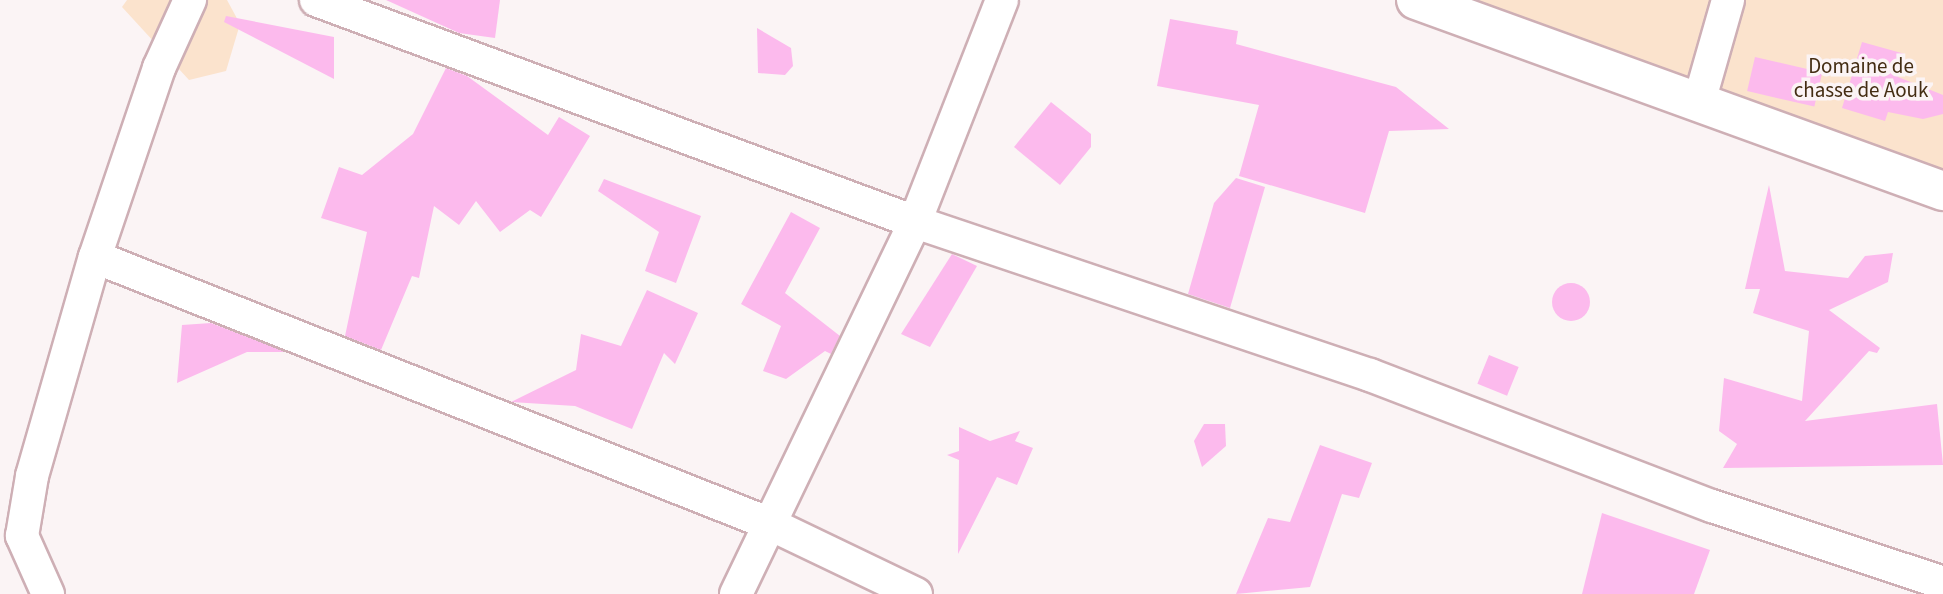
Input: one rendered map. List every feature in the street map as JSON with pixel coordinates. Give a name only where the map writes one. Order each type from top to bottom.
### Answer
[{"type":"street","points":[[48,594],[22,536],[32,476],[95,257],[159,68],[190,0]]},
{"type":"street","points":[[316,0],[915,222],[1370,375],[1712,506],[1943,583]]},
{"type":"street","points":[[736,594],[915,222],[1002,0]]},
{"type":"street","points":[[1416,0],[1943,191]]},
{"type":"street","points":[[1699,102],[1728,0]]},
{"type":"street","points":[[95,257],[768,523],[916,594]]},
{"type":"green space","points":[[127,0],[227,0],[240,24],[226,71],[189,80],[122,7]]},
{"type":"green space","name":"Domaine de chasse de Aouk","points":[[1414,0],[1943,0],[1943,191]]},
{"type":"building","points":[[386,0],[500,0],[495,38],[459,33]]},
{"type":"building","points":[[226,16],[334,37],[334,79],[224,22]]},
{"type":"building","points":[[1170,19],[1238,31],[1236,44],[1396,87],[1449,129],[1389,131],[1365,213],[1239,176],[1259,105],[1157,86]]},
{"type":"building","points":[[757,28],[791,48],[793,66],[785,75],[758,73]]},
{"type":"building","points":[[1862,42],[1905,54],[1898,77],[1943,95],[1943,114],[1923,119],[1888,112],[1885,121],[1842,108]]},
{"type":"building","points":[[1755,57],[1822,73],[1814,107],[1747,91]]},
{"type":"building","points":[[446,68],[467,76],[548,135],[559,117],[590,136],[541,217],[530,210],[500,232],[476,201],[459,225],[434,206],[419,278],[412,276],[381,350],[345,336],[367,232],[321,218],[339,167],[362,175],[413,134]]},
{"type":"building","points":[[1051,102],[1091,134],[1091,147],[1060,185],[1014,147]]},
{"type":"building","points":[[1236,178],[1265,187],[1230,308],[1188,294],[1214,203]]},
{"type":"building","points":[[604,179],[701,216],[676,283],[645,271],[659,232],[598,191]]},
{"type":"building","points":[[1769,185],[1785,271],[1848,278],[1865,256],[1893,253],[1888,282],[1829,310],[1880,348],[1877,353],[1869,351],[1805,421],[1937,404],[1943,465],[1723,468],[1737,444],[1719,431],[1724,378],[1802,401],[1809,331],[1753,313],[1760,289],[1745,289]]},
{"type":"building","points":[[791,212],[820,228],[785,293],[840,336],[831,354],[825,351],[786,379],[763,371],[781,326],[741,304]]},
{"type":"building","points":[[952,254],[977,266],[930,347],[901,334]]},
{"type":"building","points":[[1571,283],[1585,288],[1590,302],[1585,316],[1571,321],[1557,316],[1552,302],[1557,288]]},
{"type":"building","points":[[647,290],[698,313],[675,364],[664,353],[632,429],[575,406],[511,402],[576,370],[581,334],[621,346]]},
{"type":"building","points":[[211,323],[287,352],[247,352],[177,383],[182,325]]},
{"type":"building","points":[[1489,355],[1519,367],[1507,396],[1477,384]]},
{"type":"building","points":[[1204,424],[1225,424],[1226,446],[1202,467],[1194,441]]},
{"type":"building","points":[[959,427],[990,441],[1020,431],[1015,441],[1033,448],[1017,485],[997,477],[958,554],[959,460],[947,455],[959,451]]},
{"type":"building","points":[[1320,445],[1372,463],[1359,498],[1342,494],[1310,587],[1236,594],[1268,518],[1290,522]]},
{"type":"building","points":[[1602,513],[1710,550],[1694,594],[1582,594]]}]
